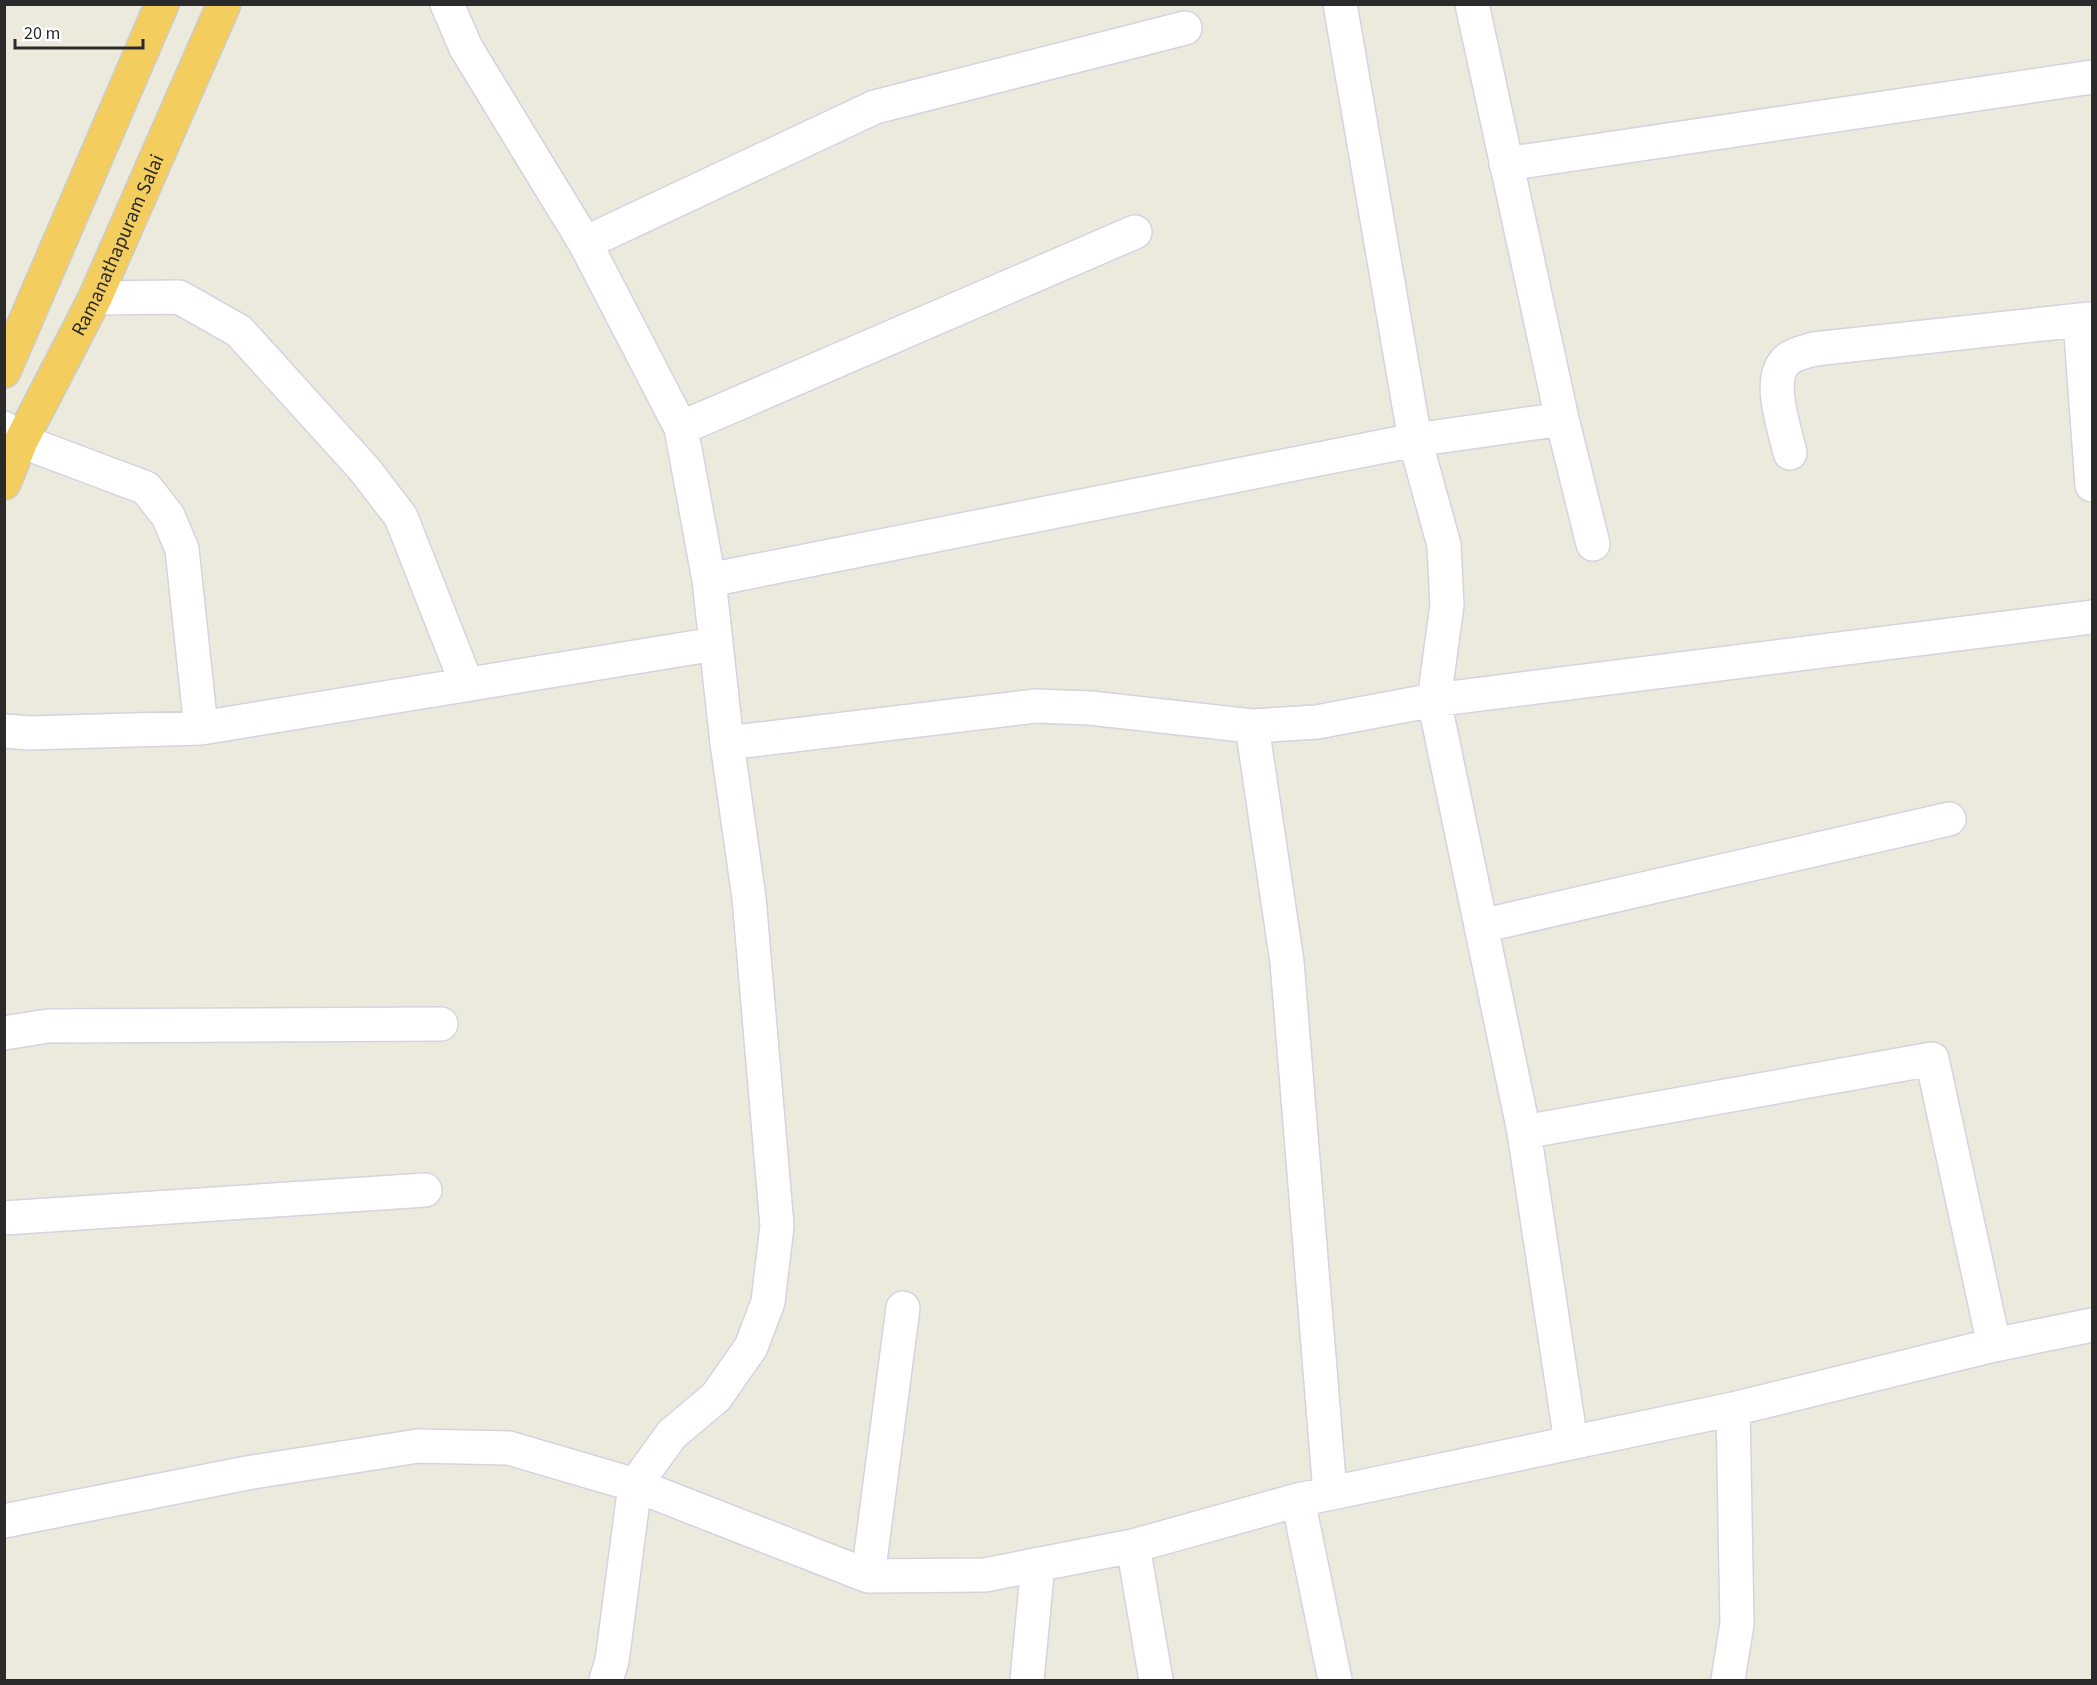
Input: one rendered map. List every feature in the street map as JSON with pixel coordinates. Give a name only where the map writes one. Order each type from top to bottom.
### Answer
[{"type":"highway","points":[[4,371],[162,4]]},
{"type":"highway","name":"Ramanathapuram Salai","points":[[4,483],[13,435],[94,298],[224,4]]},
{"type":"street","points":[[447,4],[465,48],[585,243],[681,428],[709,580],[727,743],[749,898],[777,1226],[768,1302],[751,1347],[716,1397],[672,1434],[635,1485],[612,1661],[606,1680]]},
{"type":"street","points":[[1340,4],[1415,440],[1444,545],[1447,605],[1434,700],[1524,1132],[1571,1442]]},
{"type":"street","points":[[1472,4],[1562,419],[1593,544]]},
{"type":"street","points":[[585,243],[875,106],[1185,28]]},
{"type":"street","points":[[1506,164],[2092,77]]},
{"type":"street","points":[[681,428],[1135,232]]},
{"type":"street","points":[[94,298],[179,297],[239,331],[365,470],[400,517],[467,685]]},
{"type":"street","points":[[1790,453],[1776,391],[1777,377],[1785,362],[1797,354],[1815,349],[2086,319],[2092,485]]},
{"type":"street","points":[[709,580],[1415,440],[1562,419]]},
{"type":"street","points":[[13,435],[146,488],[168,516],[182,549],[201,728]]},
{"type":"street","points":[[727,743],[1036,706],[1090,708],[1252,726],[1317,722],[1434,700],[2092,617]]},
{"type":"street","points":[[4,731],[30,733],[201,728],[715,644]]},
{"type":"street","points":[[1252,726],[1287,962],[1330,1493]]},
{"type":"street","points":[[1481,926],[1949,819]]},
{"type":"street","points":[[4,1033],[48,1026],[441,1024]]},
{"type":"street","points":[[1524,1132],[1932,1059],[1994,1344]]},
{"type":"street","points":[[4,1218],[425,1190]]},
{"type":"street","points":[[868,1576],[903,1308]]},
{"type":"street","points":[[4,1521],[247,1473],[418,1446],[509,1448],[635,1485],[868,1576],[985,1575],[1133,1546],[1298,1500],[1733,1408],[1994,1344],[2092,1325]]},
{"type":"street","points":[[1728,1680],[1737,1623],[1733,1408]]},
{"type":"street","points":[[1298,1500],[1335,1680]]},
{"type":"street","points":[[1133,1546],[1156,1680]]},
{"type":"street","points":[[1027,1680],[1038,1564]]}]
